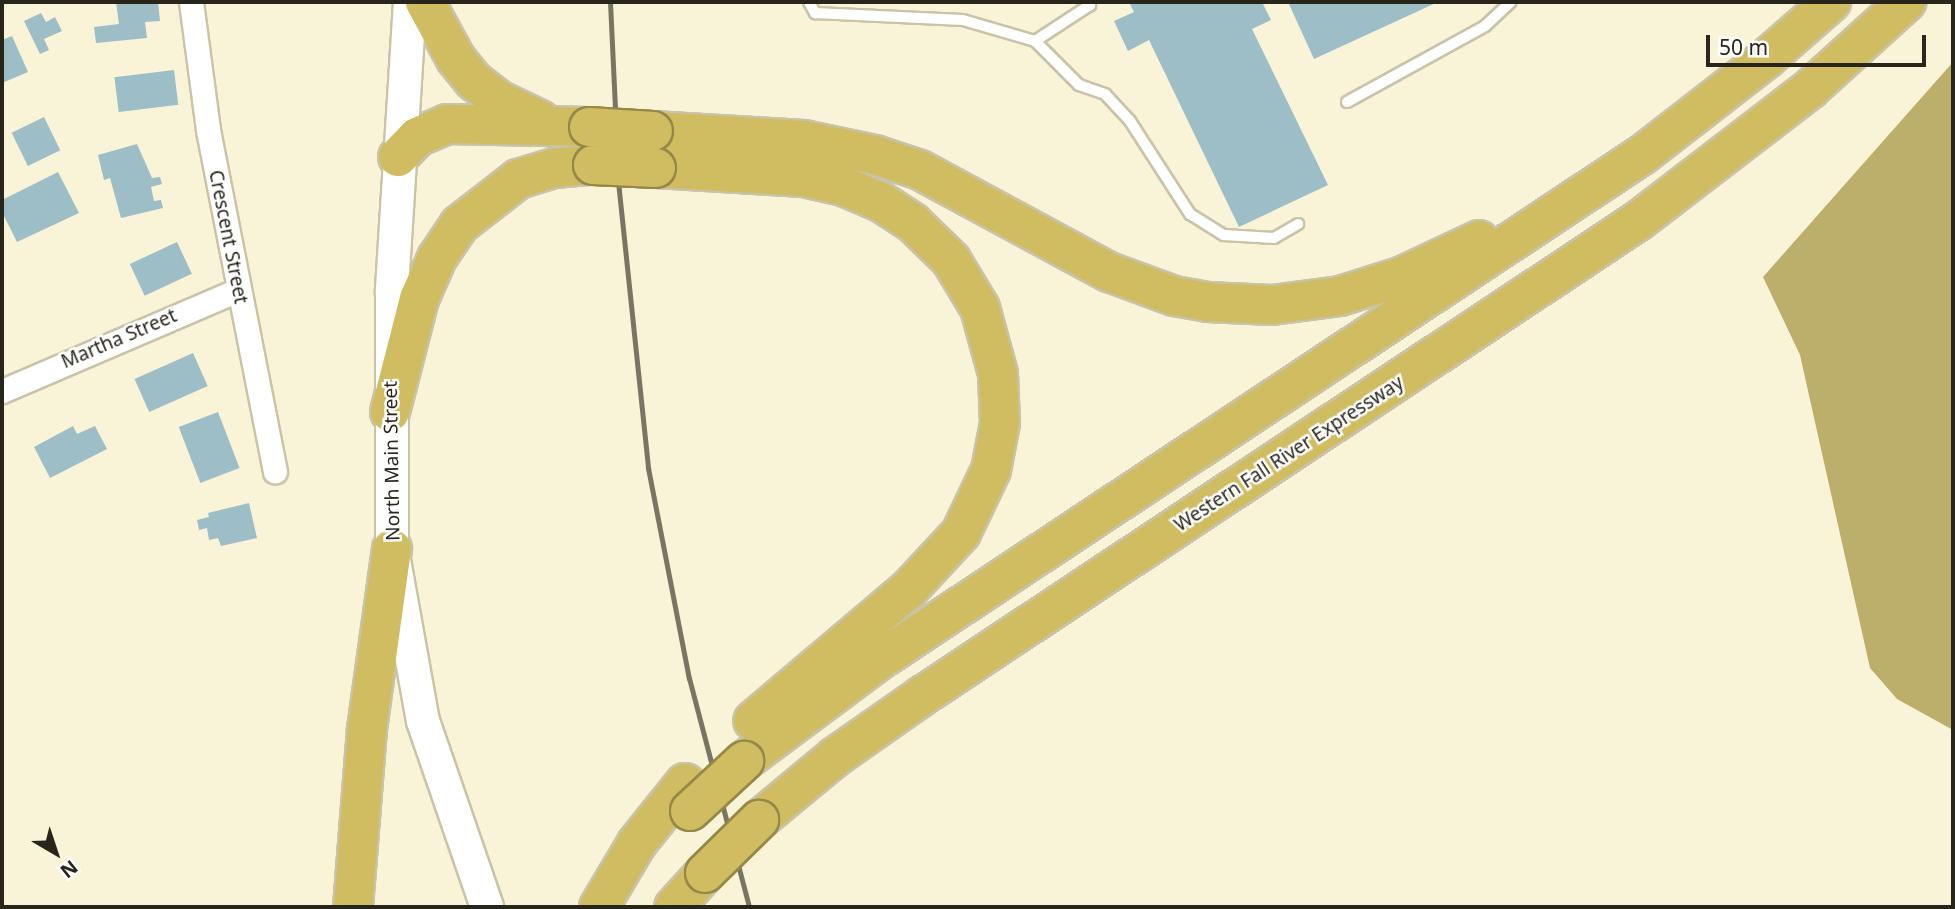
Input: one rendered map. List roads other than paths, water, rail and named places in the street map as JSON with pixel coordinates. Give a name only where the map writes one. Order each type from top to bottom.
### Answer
[{"type":"highway","points":[[425,2],[456,59],[485,92],[528,116],[576,126],[655,149],[844,186],[881,202],[914,223],[951,260],[980,308],[998,374],[1000,423],[991,470],[961,533],[909,589],[637,843],[598,907]]},
{"type":"highway","points":[[741,748],[881,659],[1642,155],[1831,2]]},
{"type":"highway","name":"Western Fall River Expressway","points":[[674,907],[759,820],[835,757],[911,703],[1656,208],[1810,89],[1906,2]]},
{"type":"highway","points":[[398,157],[417,137],[447,124],[576,126]]},
{"type":"highway","points":[[390,412],[419,299],[437,258],[459,225],[518,179],[555,168],[593,165],[655,149],[804,140],[875,155],[930,176],[1140,285],[1174,296],[1240,305],[1306,303],[1403,276],[1642,155]]},
{"type":"highway","points":[[354,907],[367,729],[393,549]]},
{"type":"highway","points":[[605,907],[687,797]]},
{"type":"main road","name":"North Main Street","points":[[410,2],[398,157],[390,412],[393,549],[423,721],[484,900]]},
{"type":"street","name":"Crescent Street","points":[[191,2],[208,130],[275,471]]},
{"type":"street","name":"Martha Street","points":[[2,391],[238,290]]},
{"type":"lane","points":[[808,2],[815,13],[963,20],[1035,41],[1079,85],[1105,94],[1130,121],[1190,214],[1224,235],[1274,238],[1298,224]]},
{"type":"lane","points":[[1035,41],[1090,5],[1088,2]]},
{"type":"lane","points":[[1347,102],[1485,26],[1511,2]]},
{"type":"railway","points":[[610,2],[619,191],[648,468],[689,678],[749,907]]}]
